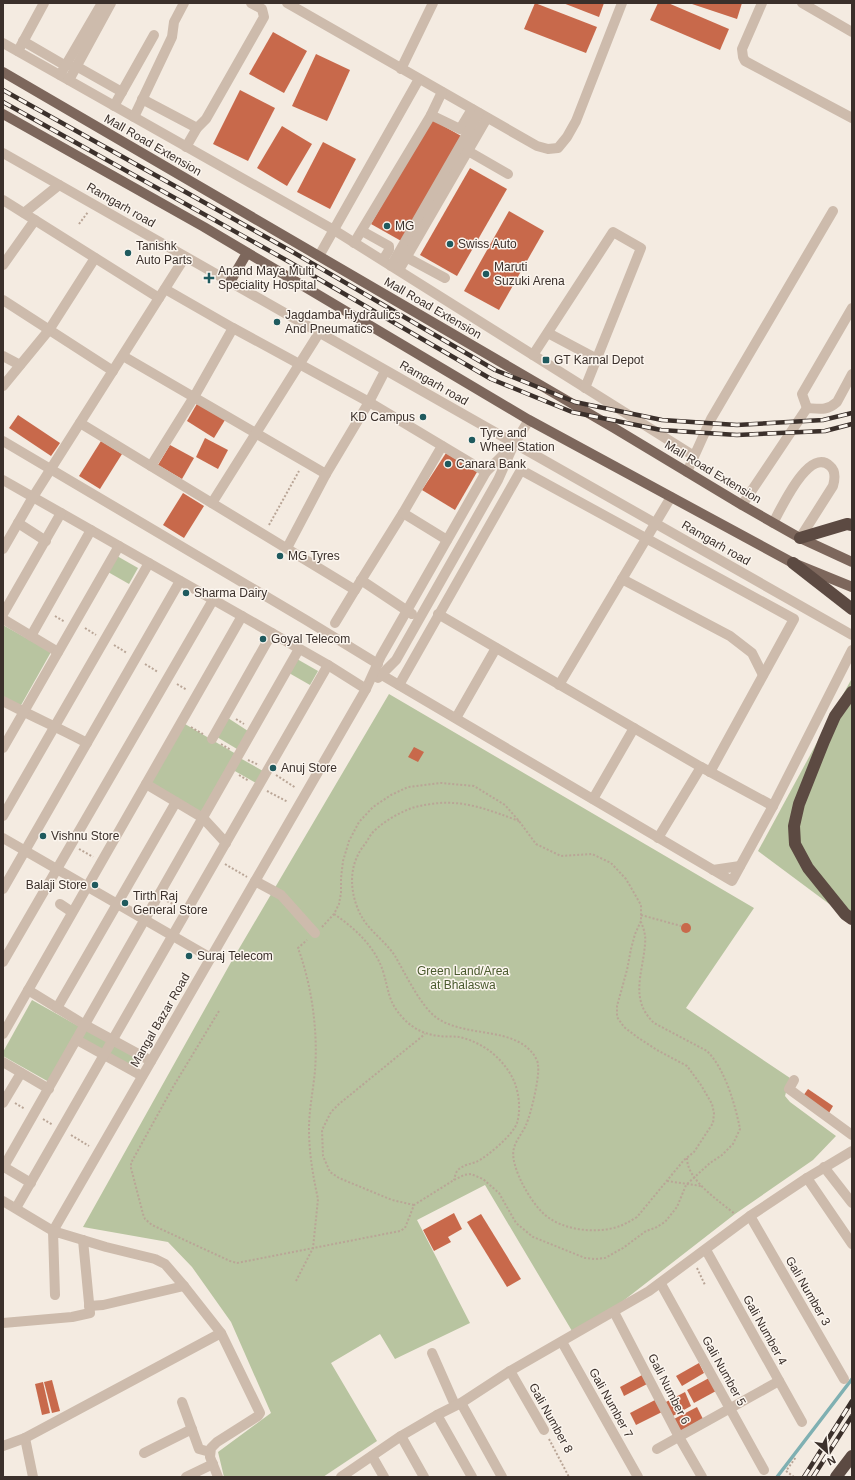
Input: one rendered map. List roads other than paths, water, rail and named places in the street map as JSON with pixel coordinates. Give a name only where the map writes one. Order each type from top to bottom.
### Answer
[{"type":"highway","points":[[800,538],[850,523]]},
{"type":"highway","points":[[792,563],[852,609]]},
{"type":"highway","points":[[852,692],[835,716],[824,741],[799,804],[794,826],[795,844],[808,868],[845,914],[852,919]]},
{"type":"highway","points":[[836,1477],[852,1456]]},
{"type":"main road","name":"Mall Road Extension","points":[[3,72],[601,420],[773,523],[800,538],[852,562]]},
{"type":"main road","points":[[3,114],[246,252],[529,420],[792,563],[852,587]]},
{"type":"main road","points":[[230,282],[246,252]]},
{"type":"street","points":[[18,51],[44,3]]},
{"type":"street","points":[[64,78],[66,66],[102,3]]},
{"type":"street","points":[[64,78],[76,66],[111,3]]},
{"type":"street","points":[[134,117],[172,37],[174,22],[184,3]]},
{"type":"street","points":[[186,147],[197,128],[206,119],[264,17],[264,12],[262,9],[251,3]]},
{"type":"street","points":[[287,3],[479,114],[537,146],[548,149],[558,148],[567,137],[576,121],[622,3]]},
{"type":"street","points":[[401,69],[433,3]]},
{"type":"street","points":[[762,3],[742,49],[743,57],[746,61],[852,118]]},
{"type":"street","points":[[802,3],[852,32]]},
{"type":"street","points":[[114,106],[154,34]]},
{"type":"street","points":[[23,41],[66,66]]},
{"type":"street","points":[[3,43],[334,230],[694,456]]},
{"type":"street","points":[[76,66],[122,92]]},
{"type":"street","points":[[319,256],[419,79]]},
{"type":"street","points":[[354,243],[431,115],[442,92]]},
{"type":"street","points":[[142,99],[197,128]]},
{"type":"street","points":[[431,115],[460,129],[479,114]]},
{"type":"street","points":[[391,265],[406,257],[468,151],[479,114]]},
{"type":"street","points":[[391,265],[479,114]]},
{"type":"street","points":[[468,151],[508,174]]},
{"type":"street","name":"Ramgarh road","points":[[3,153],[852,635]]},
{"type":"street","points":[[24,213],[59,185]]},
{"type":"street","points":[[3,200],[159,298]]},
{"type":"street","points":[[687,472],[711,419],[833,211]]},
{"type":"street","points":[[3,265],[35,220]]},
{"type":"street","points":[[362,231],[389,246],[391,265]]},
{"type":"street","points":[[533,355],[613,232],[641,248],[585,388]]},
{"type":"street","points":[[3,549],[33,497],[185,257]]},
{"type":"street","points":[[406,257],[446,278]]},
{"type":"street","points":[[3,386],[50,330],[95,258]]},
{"type":"street","points":[[165,289],[369,402],[486,472]]},
{"type":"street","points":[[3,300],[113,371]]},
{"type":"street","points":[[807,408],[802,394],[852,308]]},
{"type":"street","points":[[151,466],[194,397],[233,328]]},
{"type":"street","points":[[212,503],[319,333]]},
{"type":"street","points":[[548,333],[597,359]]},
{"type":"street","points":[[3,356],[20,365]]},
{"type":"street","points":[[123,356],[326,474]]},
{"type":"street","points":[[286,548],[326,474],[369,402],[385,371]]},
{"type":"street","points":[[807,408],[823,410],[834,405],[852,374]]},
{"type":"street","points":[[742,505],[807,408]]},
{"type":"street","points":[[378,670],[396,660],[498,480],[514,444],[529,420]]},
{"type":"street","points":[[80,423],[355,590]]},
{"type":"street","points":[[3,441],[51,469],[399,684],[732,881],[773,806],[852,650]]},
{"type":"street","name":"Mangal Bazar Road","points":[[53,1231],[366,688],[378,670],[408,610],[486,472],[514,444]]},
{"type":"street","points":[[335,623],[403,513],[442,446]]},
{"type":"street","points":[[773,523],[802,474],[816,462],[824,462],[830,465],[836,478],[833,486],[800,538]]},
{"type":"street","points":[[399,684],[521,470],[794,619],[710,772]]},
{"type":"street","points":[[3,480],[366,688]]},
{"type":"street","points":[[560,685],[654,523],[671,497]]},
{"type":"street","points":[[3,614],[61,513]]},
{"type":"street","points":[[403,513],[447,540]]},
{"type":"street","points":[[18,523],[46,540]]},
{"type":"street","points":[[31,636],[44,610],[91,530]]},
{"type":"street","points":[[3,748],[119,546]]},
{"type":"street","points":[[4,811],[149,564]]},
{"type":"street","points":[[622,579],[730,636],[752,653],[763,675]]},
{"type":"street","points":[[361,580],[419,618]]},
{"type":"street","points":[[3,889],[180,581]]},
{"type":"street","points":[[3,962],[213,600]]},
{"type":"street","points":[[438,614],[701,767],[773,806]]},
{"type":"street","points":[[3,1034],[242,616]]},
{"type":"street","points":[[3,619],[58,652]]},
{"type":"street","points":[[212,739],[272,633]]},
{"type":"street","points":[[456,718],[496,648]]},
{"type":"street","points":[[31,1182],[3,1168],[299,649]]},
{"type":"street","points":[[16,1208],[328,665]]},
{"type":"street","points":[[3,701],[87,743]]},
{"type":"street","points":[[593,799],[634,728]]},
{"type":"street","points":[[658,838],[701,767]]},
{"type":"street","points":[[146,784],[203,818],[226,843]]},
{"type":"street","points":[[57,1008],[176,802]]},
{"type":"street","points":[[3,838],[146,919],[211,958]]},
{"type":"street","points":[[713,870],[740,866]]},
{"type":"street","points":[[255,881],[281,895],[315,932]]},
{"type":"street","points":[[60,904],[72,912]]},
{"type":"street","points":[[28,990],[85,1025],[151,1061]]},
{"type":"street","points":[[77,1040],[142,1076]]},
{"type":"street","points":[[3,1062],[49,1089]]},
{"type":"street","points":[[3,1103],[21,1072]]},
{"type":"street","points":[[794,1080],[789,1088],[852,1135]]},
{"type":"street","points":[[340,1477],[401,1436],[661,1284],[747,1218],[824,1167],[852,1151]]},
{"type":"street","points":[[824,1167],[852,1203]]},
{"type":"street","points":[[807,1178],[852,1244]]},
{"type":"street","points":[[3,1201],[53,1231],[106,1247],[155,1259],[165,1264],[222,1333],[260,1413],[258,1416],[217,1442],[211,1448],[210,1457],[218,1477]]},
{"type":"street","name":"Gali Number 3","points":[[747,1218],[844,1379]]},
{"type":"street","points":[[53,1231],[55,1295]]},
{"type":"street","points":[[3,1323],[78,1316],[90,1313],[83,1240]]},
{"type":"street","name":"Gali Number 4","points":[[706,1250],[802,1422]]},
{"type":"street","name":"Gali Number 5","points":[[661,1284],[764,1470]]},
{"type":"street","points":[[90,1306],[103,1305],[184,1286]]},
{"type":"street","name":"Gali Number 6","points":[[614,1312],[679,1437],[702,1477]]},
{"type":"street","points":[[3,1446],[25,1438],[222,1333]]},
{"type":"street","name":"Gali Number 7","points":[[562,1342],[638,1477]]},
{"type":"street","points":[[432,1353],[458,1404],[502,1477]]},
{"type":"street","name":"Gali Number 8","points":[[510,1371],[544,1430]]},
{"type":"street","points":[[657,1449],[779,1381]]},
{"type":"street","points":[[182,1402],[199,1449],[210,1452]]},
{"type":"street","points":[[436,1415],[472,1477]]},
{"type":"street","points":[[144,1453],[192,1429]]},
{"type":"street","points":[[401,1436],[424,1477]]},
{"type":"street","points":[[25,1438],[33,1477]]},
{"type":"street","points":[[372,1456],[384,1477]]},
{"type":"street","points":[[186,1477],[213,1464]]},
{"type":"waterway","points":[[777,1477],[852,1379]]},
{"type":"railway","points":[[3,90],[291,251],[495,370],[575,402],[662,420],[737,425],[823,420],[852,413]]},
{"type":"railway","points":[[3,102],[286,260],[491,379],[572,412],[661,430],[737,435],[825,431],[852,424]]},
{"type":"railway","points":[[804,1477],[852,1401]]},
{"type":"railway","points":[[813,1477],[852,1416]]},
{"type":"place","name":"MG","points":[[387,226]]},
{"type":"place","name":"Swiss Auto","points":[[450,244]]},
{"type":"place","name":"Tanishk Auto Parts","points":[[128,253]]},
{"type":"place","name":"Maruti Suzuki Arena","points":[[486,274]]},
{"type":"place","name":"Anand Maya Multi Speciality Hospital","points":[[209,278]]},
{"type":"place","name":"Jagdamba Hydraulics And Pneumatics","points":[[277,322]]},
{"type":"place","name":"GT Karnal Depot","points":[[546,360]]},
{"type":"place","name":"KD Campus","points":[[423,417]]},
{"type":"place","name":"Tyre and Wheel Station","points":[[472,440]]},
{"type":"place","name":"Canara Bank","points":[[448,464]]},
{"type":"place","name":"MG Tyres","points":[[280,556]]},
{"type":"place","name":"Sharma Dairy","points":[[186,593]]},
{"type":"place","name":"Goyal Telecom","points":[[263,639]]},
{"type":"place","name":"Anuj Store","points":[[273,768]]},
{"type":"place","name":"Vishnu Store","points":[[43,836]]},
{"type":"place","name":"Balaji Store","points":[[95,885]]},
{"type":"place","name":"Tirth Raj General Store","points":[[125,903]]},
{"type":"place","name":"Suraj Telecom","points":[[189,956]]},
{"type":"park label","name":"Green Land/Area at Bhalaswa","points":[[463,978]]}]
